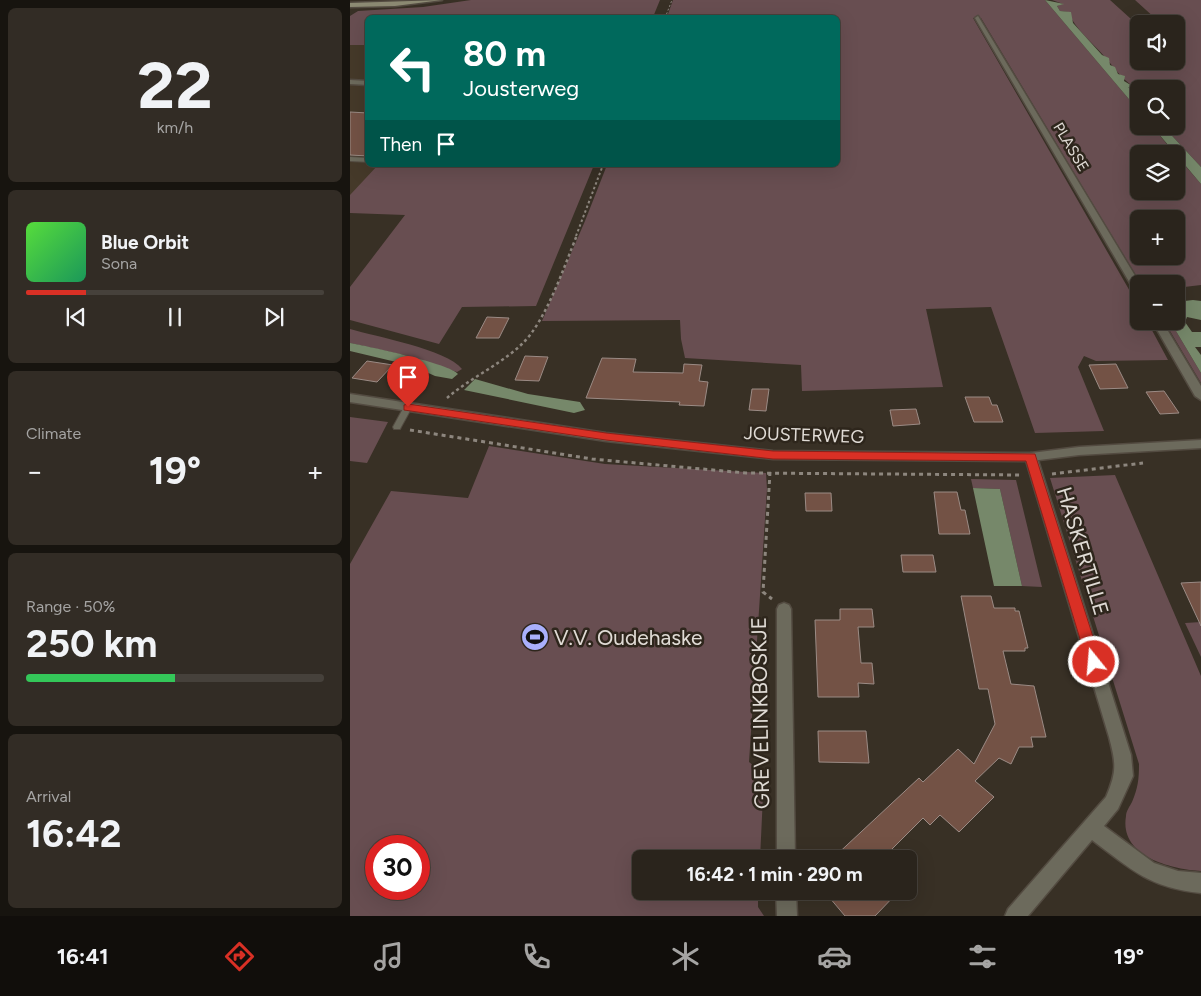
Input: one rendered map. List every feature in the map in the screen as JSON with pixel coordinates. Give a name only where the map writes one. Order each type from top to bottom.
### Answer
[{"type":"main road","points":[[350,5],[395,4],[439,0]]},
{"type":"street","name":"PLASSE","points":[[978,18],[1130,275]]},
{"type":"street","points":[[350,82],[365,83]]},
{"type":"street","points":[[1162,330],[1201,396]]},
{"type":"street","name":"JOUSTERWEG","points":[[350,398],[606,436],[773,455],[1031,457],[1079,450],[1201,444]]},
{"type":"street","name":"HASKERTILLE","points":[[1015,916],[1112,803],[1124,776],[1122,755],[1031,457]]},
{"type":"street","name":"GREVELINKBOSKJE","points":[[784,609],[786,850]]},
{"type":"street","points":[[1090,827],[1149,871],[1178,881],[1201,883]]},
{"type":"street","points":[[786,900],[787,916]]},
{"type":"lane","points":[[350,159],[365,160]]},
{"type":"lane","points":[[397,428],[408,407]]},
{"type":"path","points":[[666,15],[672,0]]},
{"type":"path","points":[[434,411],[473,376],[515,350],[533,332],[559,279],[602,167]]},
{"type":"path","points":[[397,428],[592,458],[746,473]]},
{"type":"path","name":"GREVELINKBOSKJE","points":[[773,455],[770,472],[764,592],[784,609]]},
{"type":"shaded area","points":[[471,0],[660,0],[654,15],[365,15],[365,45],[350,45],[350,16],[358,11],[423,7]]},
{"type":"shaded area","points":[[673,0],[1045,0],[1130,100],[1130,135],[1159,135],[1168,145],[1130,145],[1130,200],[1185,200],[1185,165],[1201,184],[1201,285],[1185,287],[1185,275],[1136,275],[981,18],[973,18],[1130,291],[1130,330],[1152,330],[1168,360],[1096,361],[1084,356],[1078,367],[1104,431],[1035,433],[991,307],[926,309],[943,387],[802,391],[801,365],[685,358],[680,320],[542,321],[606,167],[840,167],[840,15],[668,15]]},
{"type":"shaded area","points":[[1045,0],[1064,4],[1057,6],[1060,11],[1071,12],[1073,23],[1102,55],[1109,58],[1110,65],[1115,67],[1118,74],[1125,76],[1124,81],[1130,85],[1130,88],[1128,87],[1130,89],[1130,100]]},
{"type":"shaded area","points":[[1052,0],[1110,0],[1130,18],[1130,70],[1185,70],[1185,15],[1152,15],[1135,0],[1201,0],[1201,167],[1185,150],[1185,145],[1181,145],[1171,135],[1185,135],[1185,80],[1130,80],[1130,84],[1080,30],[1068,12],[1060,11],[1057,6],[1063,4]]},
{"type":"shaded area","points":[[350,43],[365,44],[365,167],[391,167],[350,210]]},
{"type":"shaded area","points":[[1160,135],[1171,135],[1181,145],[1168,145]]},
{"type":"shaded area","points":[[1185,150],[1201,167],[1201,184],[1185,165]]},
{"type":"shaded area","points":[[376,167],[593,167],[536,306],[462,307],[439,344],[350,320],[350,287],[405,215],[350,213],[350,195]]},
{"type":"shaded area","points":[[1185,301],[1201,301],[1201,320],[1187,317],[1185,322]]},
{"type":"shaded area","points":[[1185,322],[1192,332],[1201,332],[1201,347],[1195,347],[1201,355],[1201,373],[1175,330],[1185,330]]},
{"type":"shaded area","points":[[350,329],[442,355],[462,369],[457,372],[404,355],[350,343]]},
{"type":"shaded area","points":[[1169,330],[1175,330],[1201,373],[1201,383]]},
{"type":"shaded area","points":[[350,343],[390,351],[441,365],[458,374],[452,379],[435,376],[413,366],[350,351]]},
{"type":"shaded area","points":[[475,379],[528,394],[580,402],[585,410],[574,413],[464,390]]},
{"type":"shaded area","points":[[350,417],[388,422],[367,463],[350,461]]},
{"type":"shaded area","points":[[489,446],[605,464],[766,473],[767,489],[749,762],[764,774],[760,850],[632,850],[632,900],[758,900],[758,907],[764,916],[350,916],[350,564],[391,491],[468,498]]},
{"type":"shaded area","points":[[1115,475],[1201,676],[1201,871],[1163,864],[1150,858],[1139,851],[1131,842],[1126,830],[1126,814],[1137,788],[1139,764],[1050,478]]},
{"type":"shaded area","points":[[971,479],[1016,480],[1042,587],[1022,586],[1000,489],[973,488]]},
{"type":"shaded area","points":[[973,488],[1000,489],[1022,586],[994,586]]},
{"type":"shaded area","points":[[1201,622],[1201,657],[1185,623]]},
{"type":"building","points":[[350,112],[365,113],[365,156],[350,155]]},
{"type":"building","points":[[487,317],[509,318],[499,338],[476,338]]},
{"type":"building","points":[[525,356],[548,357],[539,381],[515,380]]},
{"type":"building","points":[[602,358],[636,359],[633,372],[683,373],[684,364],[702,365],[699,381],[708,382],[704,406],[679,405],[680,402],[586,398]]},
{"type":"building","points":[[367,361],[393,365],[377,382],[352,378]]},
{"type":"building","points":[[1116,364],[1128,388],[1100,389],[1089,365]]},
{"type":"building","points":[[752,389],[769,389],[766,411],[749,410]]},
{"type":"building","points":[[1164,391],[1179,413],[1160,414],[1146,392]]},
{"type":"building","points":[[965,397],[989,397],[992,405],[997,405],[1003,422],[974,422]]},
{"type":"building","points":[[916,409],[920,424],[893,426],[890,410]]},
{"type":"building","points":[[934,492],[957,492],[961,510],[965,510],[970,534],[939,534]]},
{"type":"building","points":[[805,493],[831,493],[832,511],[806,511]]},
{"type":"building","points":[[901,555],[933,555],[936,572],[903,572]]},
{"type":"building","points":[[1201,582],[1201,626],[1181,583]]},
{"type":"building","points":[[961,596],[991,596],[994,608],[1015,608],[1015,611],[1019,611],[1028,648],[1025,648],[1025,651],[1003,651],[1011,684],[1034,686],[1046,737],[1031,737],[1033,747],[1019,747],[1011,764],[999,758],[975,781],[994,797],[959,832],[940,815],[930,825],[923,818],[891,850],[842,850],[919,778],[923,782],[958,749],[974,764],[995,724],[988,689],[979,689]]},
{"type":"building","points":[[840,609],[872,609],[874,627],[858,627],[861,663],[872,663],[874,684],[858,683],[859,697],[818,697],[815,620],[840,620]]},
{"type":"building","points":[[818,731],[866,731],[869,763],[819,762]]},
{"type":"building","points":[[832,900],[890,900],[875,916],[845,916]]},
{"type":"place","name":"V.V. Oudehaske","points":[[535,637]]},
{"type":"route","points":[[408,407],[606,436],[773,455],[997,455],[1031,457],[1094,662]]}]
